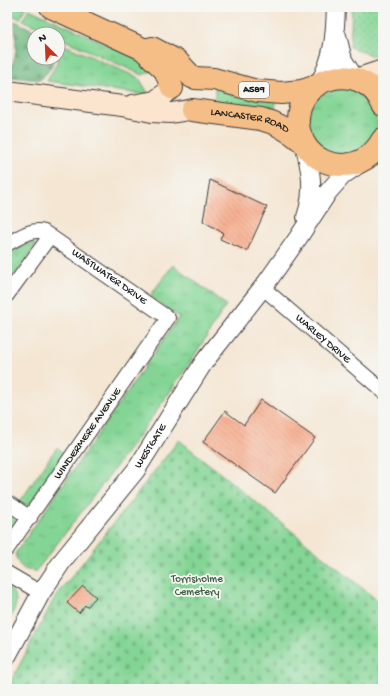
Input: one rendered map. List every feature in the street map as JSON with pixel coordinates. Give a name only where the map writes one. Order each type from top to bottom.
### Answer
[{"type":"main road","points":[[51,7],[142,49],[165,70],[172,88],[171,95],[174,102],[180,108],[190,110],[196,108],[202,102],[205,94],[202,83],[169,56],[152,48],[142,49]]},
{"type":"main road","points":[[356,79],[383,70]]},
{"type":"main road","name":"A589","points":[[172,88],[174,83],[185,76],[214,79],[268,92],[291,92],[316,85],[332,78],[347,77],[367,84],[374,90],[383,105]]},
{"type":"main road","points":[[303,143],[298,130],[300,106],[306,96],[316,85]]},
{"type":"main road","name":"LANCASTER ROAD","points":[[122,106],[155,101],[172,88]]},
{"type":"main road","name":"LANCASTER ROAD","points":[[7,91],[122,106],[159,113],[190,110],[261,119],[272,122],[292,133],[311,153],[322,161],[336,165],[350,165],[372,157]]},
{"type":"main road","points":[[372,157],[383,139]]},
{"type":"street","points":[[316,85],[329,64],[335,27],[336,7]]},
{"type":"street","points":[[335,27],[343,60],[356,79]]},
{"type":"street","name":"WESTGATE","points":[[298,238],[308,210],[312,185],[310,164],[303,143]]},
{"type":"street","name":"WESTGATE","points":[[7,656],[41,593],[64,560],[136,470],[204,362],[262,288],[298,238],[321,201],[336,182],[352,168],[372,157]]},
{"type":"street","points":[[7,244],[35,230],[50,236],[7,295]]},
{"type":"street","name":"WASTWATER DRIVE","points":[[50,236],[168,318]]},
{"type":"street","name":"WARLEY DRIVE","points":[[262,288],[383,391]]},
{"type":"street","name":"WINDERMERE AVENUE","points":[[7,549],[168,318]]},
{"type":"street","points":[[7,502],[30,518]]},
{"type":"street","points":[[7,573],[41,593]]},
{"type":"green space","points":[[7,7],[26,7],[20,19],[7,13]]},
{"type":"green space","points":[[352,7],[383,7],[383,60],[350,47]]},
{"type":"green space","points":[[29,9],[142,60],[155,70],[142,75],[66,41],[66,26],[35,26],[23,20]]},
{"type":"green space","points":[[15,21],[26,26],[26,66],[52,66],[51,68],[40,80],[10,77],[16,50]]},
{"type":"green space","points":[[66,46],[139,78],[148,93],[140,94],[47,81],[55,66],[66,66]]},
{"type":"green space","points":[[347,87],[356,90],[364,96],[375,112],[377,122],[376,131],[372,139],[359,152],[342,157],[317,147],[307,122],[312,103],[327,90]]},
{"type":"green space","points":[[215,88],[276,100],[274,116],[212,106],[215,97]]},
{"type":"green space","points":[[32,242],[36,245],[7,285],[7,255]]},
{"type":"green space","points":[[173,265],[226,305],[205,340],[159,408],[86,506],[36,571],[25,569],[18,562],[15,554],[179,317],[150,296]]},
{"type":"green space","name":"Torrisholme Cemetery","points":[[179,440],[383,605],[383,689],[7,689],[54,599]]},
{"type":"green space","points":[[57,447],[64,454],[30,505],[19,503]]},
{"type":"green space","points":[[9,515],[16,521],[15,528],[7,539],[7,518]]},
{"type":"green space","points":[[7,587],[15,596],[16,605],[7,624]]},
{"type":"building","points":[[210,180],[267,207],[247,251],[220,239],[223,233],[203,221]]},
{"type":"building","points":[[261,400],[315,438],[275,493],[203,442],[225,411],[244,425]]},
{"type":"building","points":[[83,586],[96,597],[87,607],[85,605],[79,613],[67,603]]}]
